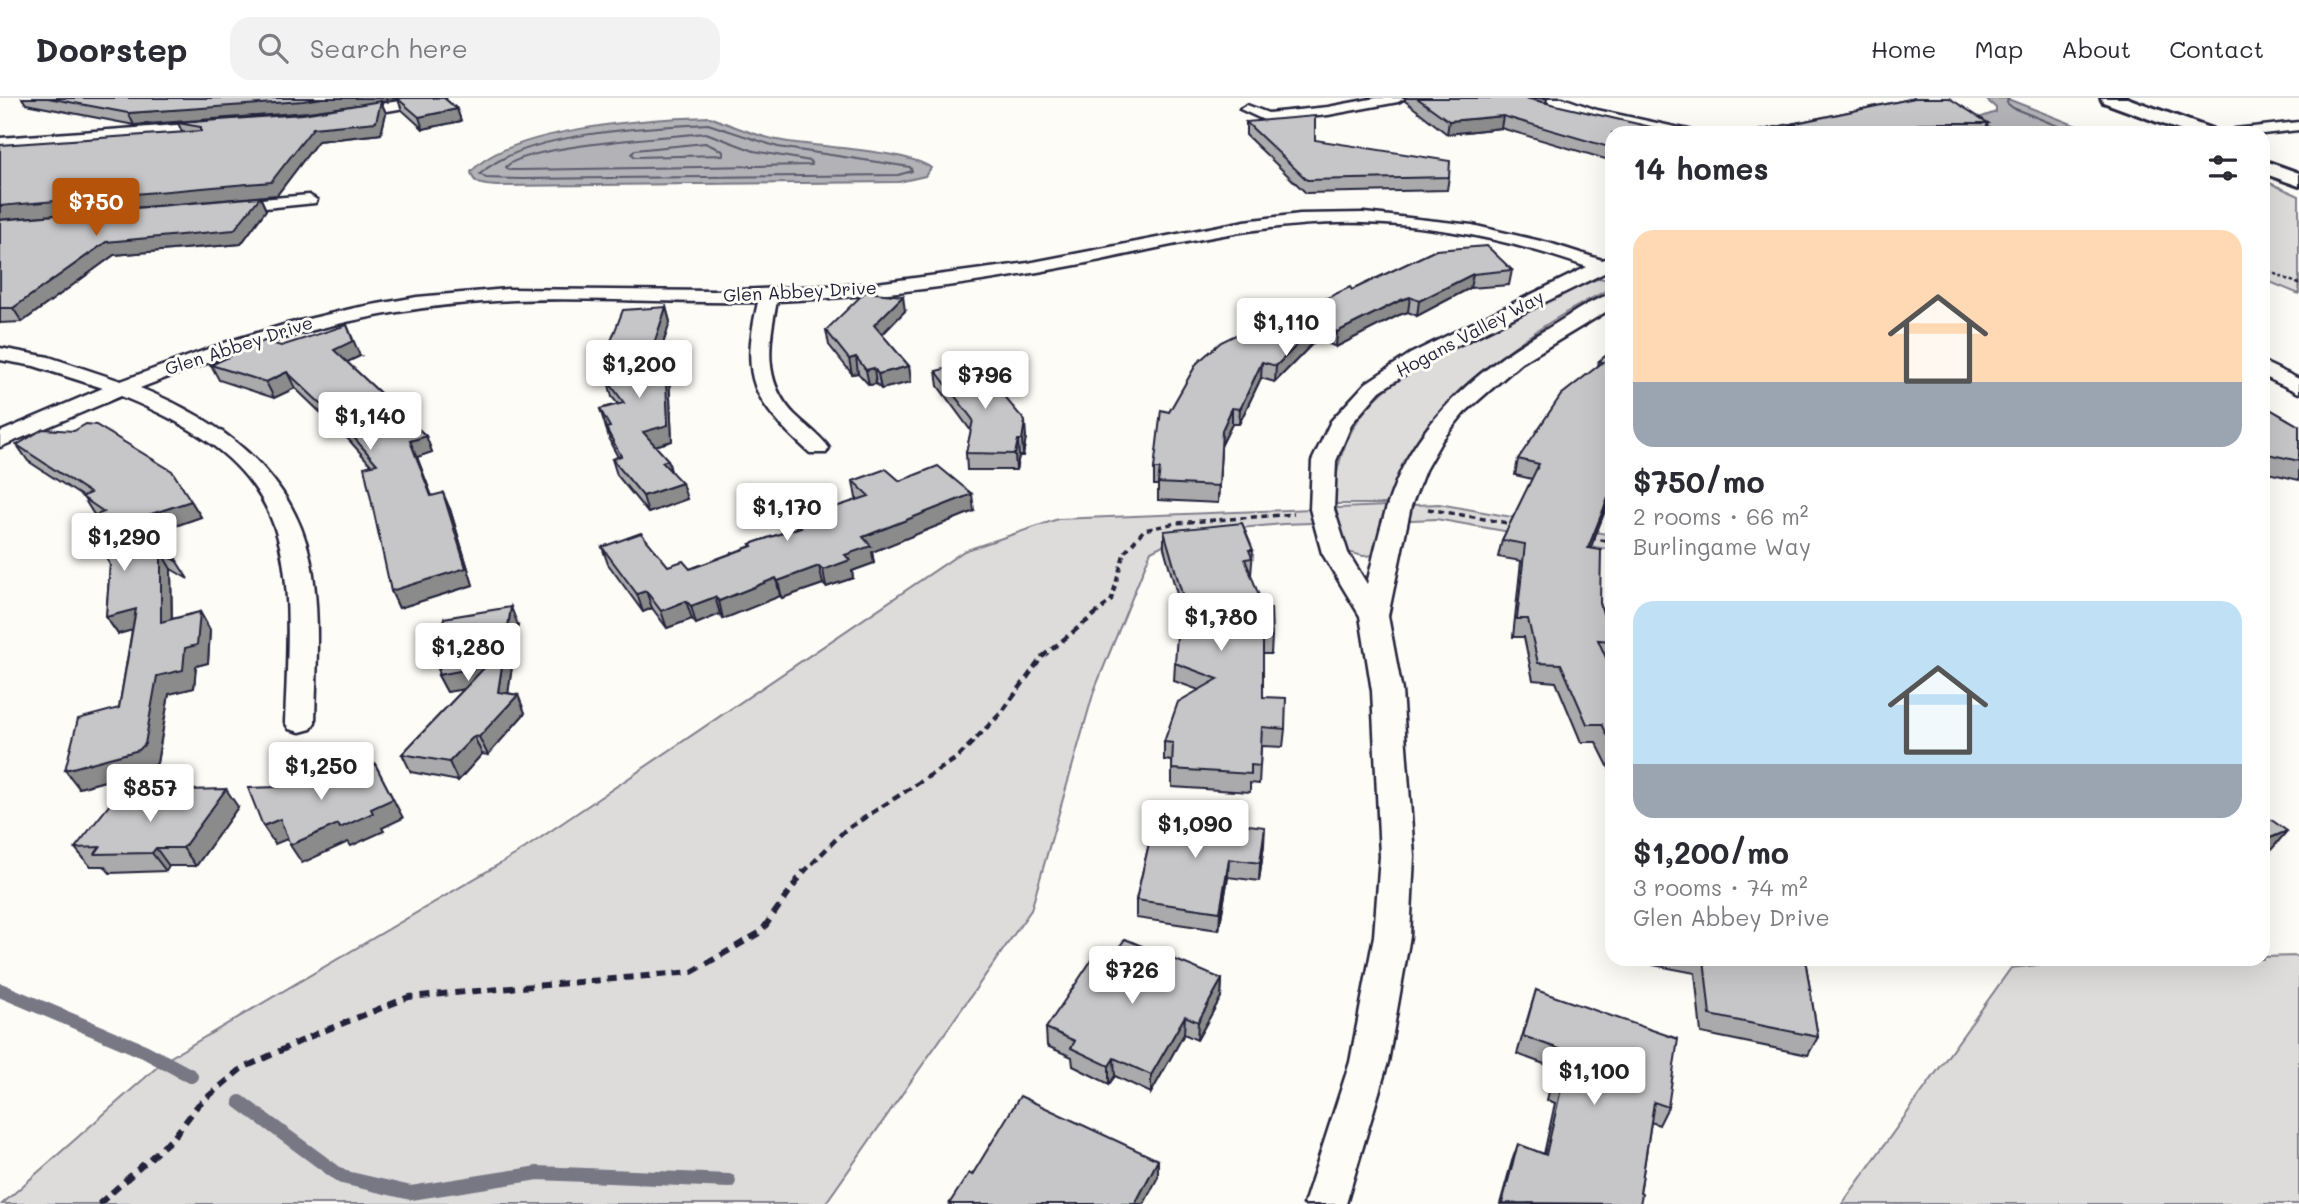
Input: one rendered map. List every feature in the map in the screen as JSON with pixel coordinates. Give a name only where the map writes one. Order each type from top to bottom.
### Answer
[{"type":"main road","points":[[2101,100],[2158,126]]},
{"type":"main road","points":[[2101,100],[2183,126]]},
{"type":"main road","points":[[2270,157],[2299,167]]},
{"type":"main road","points":[[2270,169],[2299,180]]},
{"type":"street","points":[[331,116],[438,98]]},
{"type":"street","points":[[1247,110],[1266,117],[1328,111],[1367,100],[1398,98]]},
{"type":"street","points":[[1550,98],[1593,113],[1652,126]]},
{"type":"street","points":[[0,142],[231,125]]},
{"type":"street","points":[[2270,129],[2299,126]]},
{"type":"street","points":[[215,208],[309,200]]},
{"type":"street","name":"Glen Abbey Drive","points":[[0,440],[193,358],[272,333],[359,312],[431,301],[545,294],[768,297],[954,280],[1065,262],[1255,224],[1331,218],[1399,220],[1486,232],[1523,240],[1605,265]]},
{"type":"street","name":"Hogans Valley Way","points":[[1325,1204],[1369,1062],[1392,936],[1397,856],[1394,761],[1387,691],[1374,616],[1335,553],[1323,512],[1324,461],[1342,421],[1373,387],[1417,358],[1605,268]]},
{"type":"street","points":[[768,297],[758,341],[757,361],[761,382],[786,420],[818,448]]},
{"type":"street","name":"Hogans Valley Way","points":[[1374,616],[1399,509],[1416,464],[1449,416],[1487,378],[1553,331],[1605,304]]},
{"type":"street","points":[[0,354],[44,362],[121,387],[174,409],[230,447],[258,475],[279,506],[292,536],[300,571],[300,722]]},
{"type":"street","points":[[2270,372],[2299,387]]},
{"type":"path","points":[[2270,272],[2299,284]]},
{"type":"path","points":[[1399,509],[1435,509],[1515,524]]},
{"type":"path","points":[[99,1204],[174,1137],[198,1105],[241,1069],[316,1034],[409,997],[692,972],[761,932],[803,872],[844,831],[957,758],[1002,712],[1042,657],[1111,600],[1124,553],[1143,530],[1176,523],[1323,512]]},
{"type":"path","points":[[1582,537],[1605,541]]},
{"type":"shaded area","points":[[2270,183],[2299,196],[2299,294],[2270,282]]},
{"type":"shaded area","points":[[1600,278],[1605,279],[1605,292],[1526,338],[1466,386],[1427,438],[1390,504],[1334,504],[1338,467],[1346,442],[1358,419],[1377,397],[1404,376],[1433,359]]},
{"type":"shaded area","points":[[1439,504],[1605,534],[1605,549],[1436,519],[1387,521],[1377,555],[1363,556],[1348,552],[1339,522],[1187,533],[1151,551],[1094,691],[1031,910],[825,1204],[2,1204],[164,1061],[518,853],[964,551],[1058,519]]},
{"type":"shaded area","points":[[2299,956],[2299,1204],[1842,1204],[2011,968],[2270,966],[2270,957]]},
{"type":"water","points":[[2005,98],[2077,126],[1988,126],[1976,121],[1996,112],[1996,108],[1986,99]]},
{"type":"water","points":[[710,117],[777,140],[881,153],[919,162],[931,168],[925,176],[899,182],[496,186],[477,182],[471,172],[490,157],[516,145],[548,136],[619,123]]},
{"type":"building","points":[[48,98],[322,98],[128,113]]},
{"type":"building","points":[[444,98],[457,109],[419,117],[398,99]]},
{"type":"building","points":[[1417,98],[1525,98],[1647,126],[1605,126],[1605,146],[1503,116],[1449,121]]},
{"type":"building","points":[[1915,98],[1949,98],[1988,123],[1924,123],[1911,126],[1781,126]]},
{"type":"building","points":[[381,101],[376,122],[313,128],[271,182],[0,206],[0,145],[201,131],[201,127],[178,123],[303,114]]},
{"type":"building","points":[[1315,116],[1315,140],[1450,161],[1449,177],[1307,180],[1246,122]]},
{"type":"building","points":[[260,197],[234,230],[106,242],[13,308],[0,308],[0,220]]},
{"type":"building","points":[[1487,246],[1512,270],[1473,274],[1419,301],[1410,297],[1401,300],[1337,332],[1318,324],[1276,366],[1262,362],[1240,409],[1232,408],[1222,430],[1219,486],[1158,483],[1160,469],[1154,469],[1161,410],[1169,412],[1197,363],[1221,342],[1277,315],[1290,311],[1296,313],[1350,287],[1352,290],[1436,250]]},
{"type":"building","points":[[865,292],[903,296],[874,325],[909,366],[878,374],[874,368],[866,370],[856,357],[849,359],[826,330]]},
{"type":"building","points":[[666,307],[648,362],[665,360],[668,425],[643,432],[668,460],[662,462],[682,483],[643,496],[612,459],[621,456],[606,428],[610,427],[600,409],[624,403],[608,381],[608,349],[623,310]]},
{"type":"building","points":[[347,325],[353,341],[334,350],[426,436],[410,441],[431,496],[443,493],[466,568],[391,591],[364,467],[377,464],[342,424],[287,372],[266,382],[211,365],[264,341],[281,346]]},
{"type":"building","points":[[1605,356],[1605,506],[1588,548],[1601,550],[1600,603],[1605,620],[1605,641],[1598,640],[1605,656],[1605,730],[1602,724],[1587,724],[1561,664],[1538,663],[1528,619],[1517,619],[1525,544],[1502,540],[1539,464],[1518,459],[1561,395],[1603,362],[1599,361]]},
{"type":"building","points":[[968,363],[973,370],[980,368],[1025,421],[1022,440],[1018,440],[1015,454],[966,453],[973,420],[936,371]]},
{"type":"building","points":[[2270,409],[2299,426],[2299,461],[2270,455]]},
{"type":"building","points":[[86,424],[96,425],[172,471],[191,501],[148,515],[178,562],[161,552],[161,622],[200,612],[197,645],[185,648],[183,670],[157,676],[145,744],[139,750],[65,770],[78,719],[119,708],[136,609],[106,617],[110,565],[85,519],[104,512],[82,497],[90,493],[17,445],[43,429],[74,431]]},
{"type":"building","points":[[938,466],[972,494],[863,537],[871,546],[845,555],[850,560],[823,570],[819,566],[778,581],[776,578],[719,601],[715,597],[691,606],[686,601],[661,611],[646,591],[637,594],[602,547],[641,533],[668,566],[683,561],[690,569],[752,546],[750,544],[801,527],[796,520],[869,496],[853,481],[886,469],[900,481]]},
{"type":"building","points":[[1242,523],[1253,550],[1249,550],[1252,558],[1245,559],[1264,609],[1271,609],[1272,636],[1263,636],[1263,697],[1286,698],[1285,729],[1262,727],[1260,766],[1251,765],[1251,774],[1172,769],[1173,743],[1164,742],[1178,702],[1218,679],[1175,663],[1178,621],[1189,618],[1164,531]]},
{"type":"building","points":[[511,607],[498,692],[518,695],[479,737],[474,736],[449,762],[402,754],[486,666],[438,675],[441,661],[435,662],[444,618]]},
{"type":"building","points":[[375,764],[393,799],[371,809],[373,813],[340,828],[338,824],[290,845],[280,819],[263,826],[248,788],[279,787],[321,770],[327,784]]},
{"type":"building","points":[[226,789],[183,848],[156,848],[152,853],[95,854],[100,847],[75,848],[111,803],[178,799],[185,790]]},
{"type":"building","points":[[1156,813],[1265,827],[1260,863],[1229,859],[1220,912],[1136,900]]},
{"type":"building","points":[[2270,819],[2287,831],[2270,838]]},
{"type":"building","points":[[1125,939],[1222,979],[1198,1022],[1185,1016],[1151,1075],[1114,1058],[1109,1066],[1071,1048],[1075,1041],[1046,1028],[1095,955],[1109,961]]},
{"type":"building","points":[[1705,966],[1806,966],[1818,1037],[1710,1015]]},
{"type":"building","points":[[1536,990],[1678,1039],[1668,1107],[1654,1102],[1640,1204],[1502,1203],[1518,1144],[1546,1155],[1562,1085],[1554,1082],[1562,1050],[1523,1036]]},
{"type":"building","points":[[1020,1096],[1158,1160],[1135,1204],[949,1204],[969,1173],[972,1175]]},
{"type":"waterway","points":[[0,990],[144,1051],[191,1076]]},
{"type":"waterway","points":[[240,1102],[342,1177],[411,1193],[538,1173],[729,1181]]}]
